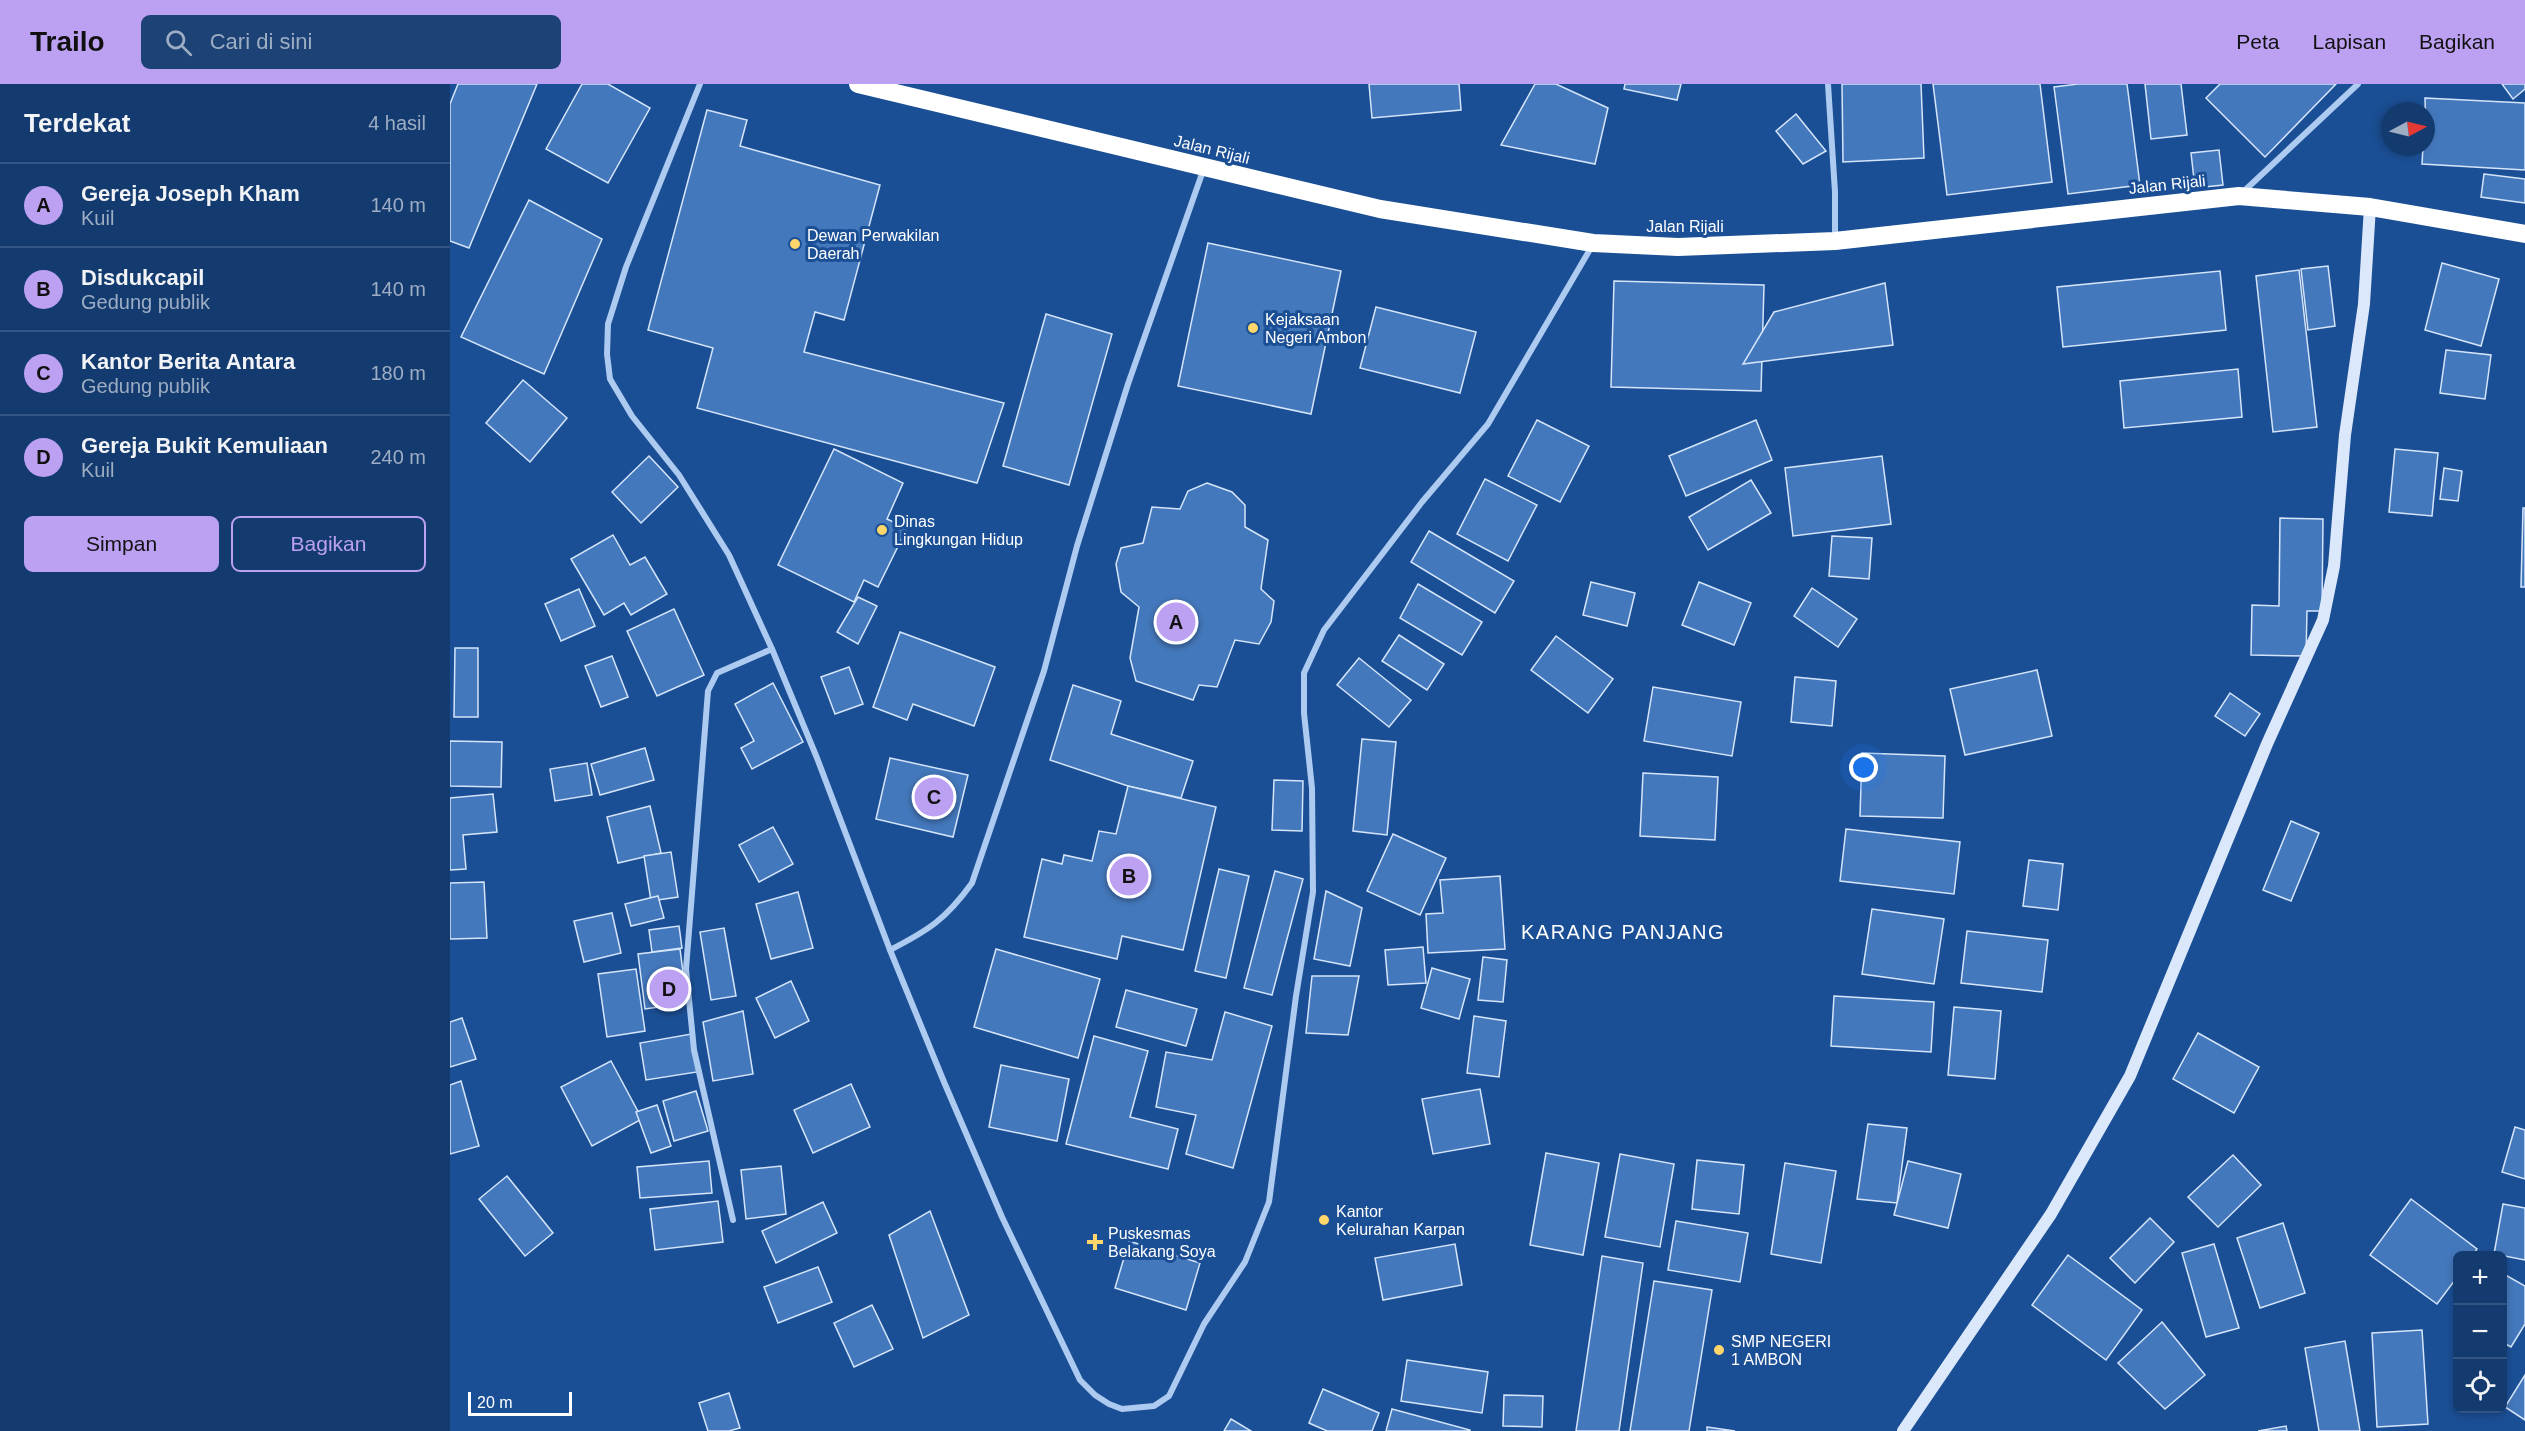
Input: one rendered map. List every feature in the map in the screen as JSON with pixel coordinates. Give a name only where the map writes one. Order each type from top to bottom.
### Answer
[{"type":"highway","name":"Jalan Rijali","points":[[858,84],[1380,209],[1593,243],[1678,247],[1834,241],[2239,196],[2370,207],[2525,234]]},
{"type":"street","points":[[700,84],[626,267],[608,324],[607,354],[610,379],[632,416],[679,475],[729,555],[772,649],[867,885],[890,950],[1002,1217],[1080,1380],[1095,1395],[1122,1409],[1154,1406],[1169,1396],[1204,1324],[1245,1262],[1269,1202],[1296,996],[1313,892],[1312,788],[1304,713],[1304,673],[1324,630],[1422,502],[1488,424],[1593,243]]},
{"type":"street","points":[[1828,84],[1835,192],[1834,241]]},
{"type":"street","points":[[2239,196],[2358,84]]},
{"type":"street","points":[[890,950],[931,929],[955,907],[972,883],[1044,671],[1077,546],[1128,384],[1204,167]]},
{"type":"street","points":[[1903,1431],[2051,1214],[2130,1076],[2267,744],[2323,620],[2334,566],[2345,435],[2364,304],[2370,207]]},
{"type":"street","points":[[733,1220],[694,1050],[686,969],[691,890],[708,691],[717,673],[772,649]]},
{"type":"building","points":[[458,84],[537,84],[469,248],[450,241],[450,104]]},
{"type":"building","points":[[582,84],[608,84],[650,108],[608,183],[546,149]]},
{"type":"building","points":[[1369,84],[1459,84],[1461,110],[1372,118]]},
{"type":"building","points":[[1535,84],[1556,84],[1608,108],[1595,164],[1501,145]]},
{"type":"building","points":[[1625,84],[1681,84],[1677,100],[1624,89]]},
{"type":"building","points":[[1842,84],[1921,84],[1924,158],[1843,162]]},
{"type":"building","points":[[1933,84],[2040,84],[2052,182],[1947,195]]},
{"type":"building","points":[[2078,84],[2127,84],[2140,185],[2068,194],[2054,87]]},
{"type":"building","points":[[2145,84],[2181,84],[2187,135],[2151,139]]},
{"type":"building","points":[[2220,84],[2336,84],[2265,157],[2206,98]]},
{"type":"building","points":[[2502,84],[2525,84],[2525,89],[2513,99]]},
{"type":"building","points":[[2425,98],[2525,103],[2525,170],[2422,164],[2422,156],[2435,156],[2435,102],[2425,102]]},
{"type":"building","points":[[707,110],[747,120],[740,146],[880,185],[844,320],[815,312],[804,352],[1004,403],[977,483],[697,408],[713,348],[648,330]]},
{"type":"building","points":[[1796,114],[1826,151],[1803,164],[1776,131]]},
{"type":"building","points":[[2219,150],[2223,185],[2195,188],[2191,153]]},
{"type":"building","points":[[2484,174],[2525,179],[2525,203],[2481,197]]},
{"type":"building","points":[[529,200],[602,239],[544,374],[461,337]]},
{"type":"building","points":[[1208,243],[1341,271],[1311,414],[1178,386]]},
{"type":"building","points":[[2442,263],[2499,279],[2481,346],[2425,330]]},
{"type":"building","points":[[2328,266],[2335,326],[2308,330],[2301,269]]},
{"type":"building","points":[[2299,270],[2317,427],[2273,432],[2256,276]]},
{"type":"building","points":[[2220,271],[2226,330],[2063,347],[2057,287]]},
{"type":"building","points":[[1614,281],[1764,285],[1761,391],[1611,387]]},
{"type":"building","points":[[1885,283],[1893,345],[1743,364],[1774,312]]},
{"type":"building","points":[[1376,307],[1476,332],[1460,393],[1360,368]]},
{"type":"building","points":[[1046,314],[1112,334],[1069,485],[1003,466]]},
{"type":"building","points":[[2446,350],[2491,355],[2485,399],[2440,393]]},
{"type":"building","points":[[2238,369],[2242,417],[2124,428],[2120,381]]},
{"type":"building","points":[[523,380],[567,418],[530,462],[486,423]]},
{"type":"building","points":[[1537,420],[1589,446],[1560,502],[1508,476]]},
{"type":"building","points":[[1756,420],[1772,460],[1686,496],[1669,456]]},
{"type":"building","points":[[834,449],[903,483],[887,519],[907,528],[878,587],[864,580],[854,602],[778,565]]},
{"type":"building","points":[[2395,449],[2438,453],[2432,516],[2389,512]]},
{"type":"building","points":[[649,456],[678,487],[641,523],[612,492]]},
{"type":"building","points":[[1882,456],[1891,524],[1793,536],[1785,468]]},
{"type":"building","points":[[2444,468],[2462,471],[2458,501],[2440,499]]},
{"type":"building","points":[[1485,479],[1537,505],[1508,561],[1457,534]]},
{"type":"building","points":[[1751,480],[1771,513],[1708,550],[1689,517]]},
{"type":"building","points":[[1207,483],[1232,492],[1245,505],[1245,527],[1268,540],[1261,589],[1274,601],[1271,622],[1259,644],[1235,640],[1217,687],[1199,685],[1193,700],[1136,681],[1130,658],[1139,607],[1121,592],[1116,564],[1121,548],[1143,543],[1152,507],[1180,509],[1188,491]]},
{"type":"building","points":[[2523,508],[2525,508],[2525,587],[2521,587]]},
{"type":"building","points":[[2280,518],[2323,519],[2322,611],[2307,611],[2306,656],[2251,655],[2252,605],[2279,606]]},
{"type":"building","points":[[1429,531],[1514,581],[1495,613],[1411,562]]},
{"type":"building","points":[[613,535],[630,565],[645,557],[667,594],[631,615],[624,603],[604,615],[571,559]]},
{"type":"building","points":[[1832,536],[1872,538],[1869,579],[1829,576]]},
{"type":"building","points":[[1591,582],[1635,593],[1627,626],[1583,615]]},
{"type":"building","points":[[1699,582],[1751,603],[1734,645],[1682,625]]},
{"type":"building","points":[[1418,584],[1482,622],[1462,655],[1400,618]]},
{"type":"building","points":[[1812,588],[1857,619],[1838,647],[1794,616]]},
{"type":"building","points":[[579,589],[595,626],[561,641],[545,604]]},
{"type":"building","points":[[858,597],[877,606],[858,644],[837,632]]},
{"type":"building","points":[[674,609],[704,675],[657,696],[627,631]]},
{"type":"building","points":[[900,632],[995,667],[974,726],[913,704],[907,720],[873,707]]},
{"type":"building","points":[[1399,635],[1444,664],[1427,690],[1382,661]]},
{"type":"building","points":[[1556,636],[1613,679],[1588,713],[1531,670]]},
{"type":"building","points":[[455,648],[478,648],[478,717],[454,717]]},
{"type":"building","points":[[612,656],[628,697],[601,707],[585,666]]},
{"type":"building","points":[[1359,658],[1411,700],[1389,727],[1337,685]]},
{"type":"building","points":[[849,667],[863,704],[835,714],[821,677]]},
{"type":"building","points":[[2037,670],[2052,736],[1965,755],[1950,689]]},
{"type":"building","points":[[1795,677],[1836,681],[1832,726],[1791,722]]},
{"type":"building","points":[[773,683],[803,742],[752,769],[741,748],[754,741],[735,704]]},
{"type":"building","points":[[1073,685],[1121,701],[1111,734],[1193,761],[1181,798],[1128,786],[1050,760]]},
{"type":"building","points":[[1653,687],[1741,702],[1732,756],[1644,741]]},
{"type":"building","points":[[2230,693],[2260,714],[2245,736],[2215,716]]},
{"type":"building","points":[[1362,739],[1396,742],[1387,835],[1353,831]]},
{"type":"building","points":[[450,741],[502,742],[501,787],[450,786]]},
{"type":"building","points":[[645,748],[654,780],[600,795],[591,764]]},
{"type":"building","points":[[1862,753],[1945,756],[1943,818],[1860,816]]},
{"type":"building","points":[[890,758],[968,775],[953,837],[876,819]]},
{"type":"building","points":[[587,763],[592,795],[555,801],[550,769]]},
{"type":"building","points":[[1643,773],[1718,777],[1715,840],[1640,836]]},
{"type":"building","points":[[1274,780],[1303,781],[1302,831],[1272,830]]},
{"type":"building","points":[[1128,786],[1216,807],[1183,950],[1122,936],[1117,959],[1024,937],[1042,859],[1062,864],[1064,855],[1092,861],[1099,831],[1116,834]]},
{"type":"building","points":[[493,794],[497,832],[463,835],[466,869],[450,870],[450,798]]},
{"type":"building","points":[[650,806],[661,853],[618,863],[607,817]]},
{"type":"building","points":[[2291,821],[2319,833],[2291,901],[2263,890]]},
{"type":"building","points":[[773,827],[793,864],[759,882],[739,845]]},
{"type":"building","points":[[1846,829],[1960,842],[1954,894],[1840,881]]},
{"type":"building","points":[[1393,834],[1446,858],[1420,915],[1367,891]]},
{"type":"building","points":[[671,852],[678,897],[651,901],[644,856]]},
{"type":"building","points":[[2029,860],[2063,864],[2058,910],[2023,906]]},
{"type":"building","points":[[1219,869],[1249,876],[1226,978],[1195,971]]},
{"type":"building","points":[[1275,871],[1303,879],[1272,995],[1244,988]]},
{"type":"building","points":[[1500,876],[1505,949],[1428,953],[1426,914],[1443,913],[1440,880]]},
{"type":"building","points":[[484,882],[487,938],[450,939],[450,883]]},
{"type":"building","points":[[1326,891],[1362,908],[1350,966],[1314,959]]},
{"type":"building","points":[[798,892],[813,948],[771,959],[756,904]]},
{"type":"building","points":[[658,896],[664,918],[631,926],[625,904]]},
{"type":"building","points":[[1872,909],[1944,919],[1934,984],[1862,974]]},
{"type":"building","points":[[612,913],[621,953],[584,962],[574,921]]},
{"type":"building","points":[[679,926],[682,948],[652,952],[649,930]]},
{"type":"building","points":[[724,928],[736,996],[711,1000],[700,932]]},
{"type":"building","points":[[1967,931],[2048,940],[2042,992],[1961,983]]},
{"type":"building","points":[[1423,947],[1426,983],[1388,985],[1385,950]]},
{"type":"building","points":[[680,949],[687,1003],[645,1009],[638,954]]},
{"type":"building","points":[[996,949],[1100,979],[1078,1058],[974,1027]]},
{"type":"building","points":[[1483,957],[1507,960],[1503,1002],[1478,1000]]},
{"type":"building","points":[[1432,968],[1470,979],[1459,1019],[1421,1008]]},
{"type":"building","points":[[636,969],[645,1031],[607,1037],[598,974]]},
{"type":"building","points":[[1312,976],[1359,976],[1348,1035],[1306,1033]]},
{"type":"building","points":[[791,981],[809,1021],[775,1038],[756,998]]},
{"type":"building","points":[[1126,990],[1197,1009],[1186,1046],[1116,1027]]},
{"type":"building","points":[[1834,996],[1934,1002],[1931,1052],[1831,1046]]},
{"type":"building","points":[[1954,1007],[2001,1011],[1995,1079],[1948,1075]]},
{"type":"building","points":[[743,1011],[753,1074],[713,1081],[703,1022]]},
{"type":"building","points":[[1225,1012],[1272,1026],[1233,1168],[1186,1154],[1196,1115],[1156,1107],[1166,1052],[1212,1060]]},
{"type":"building","points":[[1474,1016],[1506,1021],[1499,1077],[1467,1073]]},
{"type":"building","points":[[462,1018],[476,1059],[450,1067],[450,1022]]},
{"type":"building","points":[[2198,1033],[2259,1067],[2234,1113],[2173,1079]]},
{"type":"building","points":[[691,1034],[697,1072],[646,1080],[640,1043]]},
{"type":"building","points":[[1094,1036],[1148,1051],[1130,1117],[1178,1129],[1168,1169],[1066,1144]]},
{"type":"building","points":[[611,1061],[642,1119],[592,1146],[561,1087]]},
{"type":"building","points":[[1001,1065],[1069,1079],[1057,1141],[989,1127]]},
{"type":"building","points":[[461,1081],[479,1146],[450,1154],[450,1085]]},
{"type":"building","points":[[851,1084],[870,1127],[813,1153],[794,1110]]},
{"type":"building","points":[[1480,1089],[1490,1144],[1433,1154],[1422,1099]]},
{"type":"building","points":[[696,1091],[708,1131],[674,1141],[663,1101]]},
{"type":"building","points":[[657,1105],[671,1146],[651,1153],[636,1112]]},
{"type":"building","points":[[1868,1124],[1907,1128],[1897,1203],[1857,1199]]},
{"type":"building","points":[[2515,1127],[2525,1130],[2525,1179],[2502,1172]]},
{"type":"building","points":[[1546,1153],[1599,1163],[1583,1255],[1530,1245]]},
{"type":"building","points":[[1620,1154],[1674,1164],[1660,1247],[1605,1237]]},
{"type":"building","points":[[2233,1155],[2261,1185],[2218,1227],[2188,1197]]},
{"type":"building","points":[[1697,1160],[1744,1165],[1739,1214],[1692,1209]]},
{"type":"building","points":[[709,1161],[712,1193],[640,1198],[637,1167]]},
{"type":"building","points":[[1908,1161],[1961,1174],[1948,1228],[1894,1215]]},
{"type":"building","points":[[1785,1163],[1836,1171],[1821,1263],[1771,1254]]},
{"type":"building","points":[[781,1166],[786,1214],[746,1219],[741,1170]]},
{"type":"building","points":[[507,1176],[553,1233],[525,1256],[479,1199]]},
{"type":"building","points":[[2411,1199],[2477,1249],[2476,1251],[2453,1251],[2453,1283],[2437,1304],[2370,1255]]},
{"type":"building","points":[[718,1201],[723,1242],[655,1250],[650,1209]]},
{"type":"building","points":[[823,1202],[837,1233],[776,1263],[762,1231]]},
{"type":"building","points":[[2503,1204],[2525,1208],[2525,1260],[2507,1257],[2507,1251],[2495,1251]]},
{"type":"building","points":[[930,1211],[969,1315],[923,1338],[889,1235]]},
{"type":"building","points":[[2150,1218],[2174,1242],[2135,1283],[2110,1258]]},
{"type":"building","points":[[1676,1221],[1748,1233],[1740,1282],[1668,1270]]},
{"type":"building","points":[[2283,1223],[2305,1293],[2260,1308],[2237,1238]]},
{"type":"building","points":[[1129,1241],[1200,1263],[1186,1310],[1115,1288]]},
{"type":"building","points":[[1455,1244],[1462,1285],[1383,1300],[1375,1258]]},
{"type":"building","points":[[2214,1244],[2239,1328],[2206,1337],[2182,1253]]},
{"type":"building","points":[[2068,1255],[2142,1310],[2106,1360],[2032,1305]]},
{"type":"building","points":[[1602,1256],[1643,1263],[1619,1431],[1576,1431]]},
{"type":"building","points":[[818,1267],[832,1302],[778,1323],[764,1287]]},
{"type":"building","points":[[2507,1276],[2525,1286],[2525,1324],[2511,1347],[2507,1345]]},
{"type":"building","points":[[1654,1281],[1712,1290],[1689,1431],[1630,1431]]},
{"type":"building","points":[[872,1305],[893,1349],[854,1367],[834,1323]]},
{"type":"building","points":[[2162,1322],[2205,1375],[2165,1409],[2118,1363]]},
{"type":"building","points":[[2422,1330],[2428,1424],[2377,1427],[2372,1333]]},
{"type":"building","points":[[2345,1341],[2360,1431],[2319,1431],[2305,1348]]},
{"type":"building","points":[[1407,1360],[1488,1372],[1482,1413],[1401,1401]]},
{"type":"building","points":[[2525,1375],[2525,1420],[2507,1408],[2507,1404]]},
{"type":"building","points":[[1323,1389],[1379,1413],[1372,1431],[1327,1431],[1309,1423]]},
{"type":"building","points":[[729,1393],[740,1428],[729,1431],[708,1431],[699,1403]]},
{"type":"building","points":[[1504,1395],[1543,1396],[1542,1427],[1503,1426]]},
{"type":"building","points":[[1392,1409],[1470,1430],[1470,1431],[1386,1431]]},
{"type":"building","points":[[1231,1419],[1251,1431],[1224,1431]]},
{"type":"building","points":[[2286,1426],[2287,1431],[2258,1431]]},
{"type":"building","points":[[1707,1427],[1735,1431],[1707,1431]]},
{"type":"place","name":"Dewan Perwakilan Daerah","points":[[795,244]]},
{"type":"place","name":"Kejaksaan Negeri Ambon","points":[[1253,328]]},
{"type":"place","name":"Dinas Lingkungan Hidup","points":[[882,530]]},
{"type":"place","name":"Gereja Joseph Kham","points":[[1176,622]]},
{"type":"place","name":"Kantor Berita Antara","points":[[934,797]]},
{"type":"place","name":"Disdukcapil","points":[[1129,876]]},
{"type":"place","name":"Gereja Bukit Kemuliaan","points":[[669,989]]},
{"type":"place","name":"Kantor Kelurahan Karpan","points":[[1324,1220]]},
{"type":"place","name":"Puskesmas Belakang Soya","points":[[1095,1242]]},
{"type":"place","name":"SMP NEGERI 1 AMBON","points":[[1719,1350]]},
{"type":"district","name":"KARANG PANJANG","points":[[1623,932]]}]
